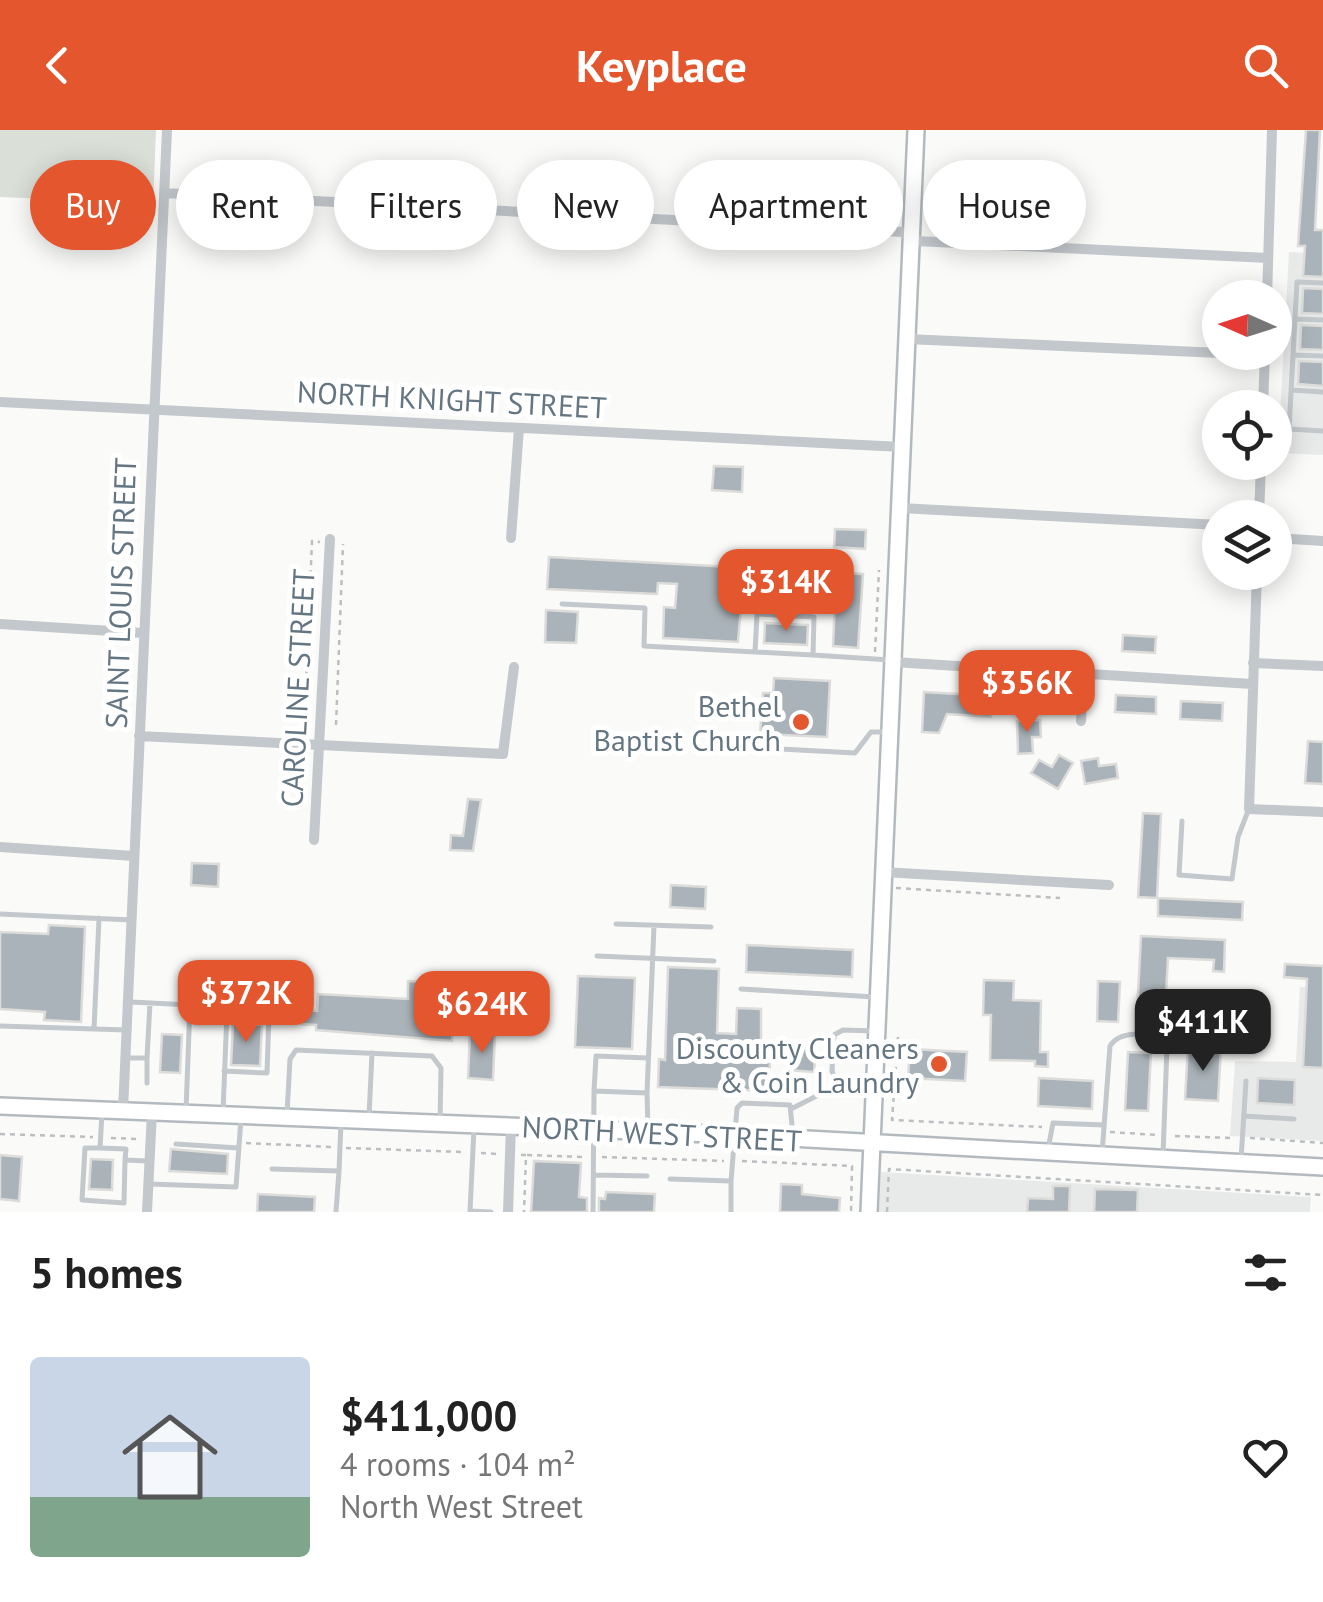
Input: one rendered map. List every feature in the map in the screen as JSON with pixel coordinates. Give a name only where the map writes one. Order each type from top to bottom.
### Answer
[{"type":"main road","points":[[869,1212],[916,130]]},
{"type":"main road","name":"NORTH WEST STREET","points":[[0,1106],[735,1135],[1323,1167]]},
{"type":"street","name":"SAINT LOUIS STREET","points":[[124,1111],[167,130]]},
{"type":"street","points":[[1267,280],[1272,130]]},
{"type":"street","points":[[164,193],[902,232],[911,238],[1268,258]]},
{"type":"street","points":[[907,339],[1202,351]]},
{"type":"street","name":"NORTH KNIGHT STREET","points":[[0,402],[902,446]]},
{"type":"street","points":[[511,538],[519,428]]},
{"type":"street","points":[[900,508],[1202,524]]},
{"type":"street","name":"CAROLINE STREET","points":[[314,840],[330,539]]},
{"type":"street","points":[[1292,539],[1323,541]]},
{"type":"street","points":[[1256,590],[1249,809],[1323,812]]},
{"type":"street","points":[[0,624],[144,633]]},
{"type":"street","points":[[893,661],[1252,684]]},
{"type":"street","points":[[1253,662],[1323,666]]},
{"type":"street","points":[[139,736],[503,754],[514,667]]},
{"type":"street","points":[[1080,721],[1084,673]]},
{"type":"street","points":[[0,848],[134,856]]},
{"type":"street","points":[[883,872],[1109,885]]},
{"type":"street","points":[[148,1212],[152,1112]]},
{"type":"street","points":[[508,1212],[511,1126]]},
{"type":"lane","points":[[1291,390],[1297,282],[1323,284]]},
{"type":"lane","points":[[1295,318],[1323,320]]},
{"type":"lane","points":[[1293,354],[1323,356]]},
{"type":"lane","points":[[1292,390],[1323,392]]},
{"type":"lane","points":[[1292,429],[1323,431]]},
{"type":"lane","points":[[562,604],[645,608],[644,646],[893,661]]},
{"type":"lane","points":[[755,652],[757,614],[814,617],[813,655]]},
{"type":"lane","points":[[761,748],[855,753],[870,732],[890,733]]},
{"type":"lane","points":[[1182,822],[1179,876],[1232,879],[1238,837],[1249,809]]},
{"type":"lane","points":[[0,914],[132,920]]},
{"type":"lane","points":[[94,1029],[99,918]]},
{"type":"lane","points":[[616,924],[711,928]]},
{"type":"lane","points":[[648,1132],[646,1092],[654,926]]},
{"type":"lane","points":[[597,956],[714,960]]},
{"type":"lane","points":[[741,989],[878,997]]},
{"type":"lane","points":[[128,1002],[190,1006],[186,1113]]},
{"type":"lane","points":[[147,1084],[150,1003]]},
{"type":"lane","points":[[223,1115],[224,1071],[227,1010],[268,1013],[267,1073],[224,1071]]},
{"type":"lane","points":[[0,1026],[127,1030]]},
{"type":"lane","points":[[838,1086],[832,1070],[834,1035],[843,1030],[876,1031]]},
{"type":"lane","points":[[1102,1155],[1107,1058],[1114,1039],[1147,1035],[1162,1039],[1167,1047],[1163,1158]]},
{"type":"lane","points":[[287,1117],[290,1059],[296,1050],[372,1052],[436,1057],[442,1080],[440,1123]]},
{"type":"lane","points":[[369,1120],[372,1052]]},
{"type":"lane","points":[[592,1212],[596,1056],[648,1058]]},
{"type":"lane","points":[[126,1058],[147,1058]]},
{"type":"lane","points":[[1241,1163],[1246,1081]]},
{"type":"lane","points":[[731,1212],[736,1108],[742,1103],[792,1108],[838,1086],[874,1087]]},
{"type":"lane","points":[[594,1091],[646,1092]]},
{"type":"lane","points":[[792,1108],[792,1139]]},
{"type":"lane","points":[[100,1148],[102,1110]]},
{"type":"lane","points":[[148,1184],[236,1187],[241,1115]]},
{"type":"lane","points":[[1244,1116],[1294,1119]]},
{"type":"lane","points":[[336,1212],[342,1119]]},
{"type":"lane","points":[[1048,1152],[1053,1123],[1104,1125]]},
{"type":"lane","points":[[474,1125],[470,1212],[491,1212]]},
{"type":"lane","points":[[176,1144],[239,1146]]},
{"type":"lane","points":[[84,1148],[100,1148],[126,1149],[124,1202],[82,1200],[84,1148]]},
{"type":"lane","points":[[126,1160],[150,1161]]},
{"type":"lane","points":[[272,1169],[338,1171]]},
{"type":"lane","points":[[594,1175],[647,1176]]},
{"type":"lane","points":[[670,1179],[731,1182]]},
{"type":"path","points":[[874,658],[878,570]]},
{"type":"path","points":[[895,901],[896,888],[1060,898]]},
{"type":"path","points":[[892,1120],[898,1037]]},
{"type":"path","points":[[0,1134],[150,1140]]},
{"type":"path","points":[[239,1146],[852,1166],[851,1212]]},
{"type":"path","points":[[524,1212],[526,1155]]},
{"type":"path","points":[[887,1212],[889,1169],[1323,1195]]},
{"type":"shaded area","points":[[0,130],[156,130],[155,160],[30,160],[30,198],[0,197]]},
{"type":"shaded area","points":[[1289,252],[1323,254],[1323,455],[1292,454],[1292,390],[1281,390],[1283,370],[1292,370],[1292,280],[1287,280]]},
{"type":"shaded area","points":[[1300,987],[1323,988],[1323,1141],[1230,1136],[1235,1061],[1296,1062]]},
{"type":"shaded area","points":[[881,1172],[1311,1197],[1310,1212],[879,1212]]},
{"type":"building","points":[[1306,130],[1320,130],[1315,230],[1323,230],[1323,277],[1303,276],[1305,246],[1298,246]]},
{"type":"building","points":[[1303,288],[1323,289],[1323,314],[1302,313]]},
{"type":"building","points":[[1301,325],[1323,326],[1323,350],[1300,349]]},
{"type":"building","points":[[1299,361],[1323,362],[1323,386],[1298,384]]},
{"type":"building","points":[[714,466],[743,467],[742,492],[712,490]]},
{"type":"building","points":[[835,529],[866,530],[865,549],[834,547]]},
{"type":"building","points":[[549,557],[863,574],[858,648],[833,646],[835,601],[742,596],[738,642],[663,638],[664,607],[675,608],[677,584],[658,583],[657,594],[547,589]]},
{"type":"building","points":[[546,610],[578,612],[576,643],[545,642]]},
{"type":"building","points":[[765,623],[808,625],[807,645],[764,643]]},
{"type":"building","points":[[1123,635],[1156,637],[1155,653],[1122,651]]},
{"type":"building","points":[[774,678],[830,681],[827,737],[760,734],[763,693],[773,693]]},
{"type":"building","points":[[924,692],[992,696],[991,717],[947,714],[939,733],[922,732]]},
{"type":"building","points":[[1116,695],[1156,697],[1156,714],[1115,712]]},
{"type":"building","points":[[1181,701],[1223,703],[1222,721],[1180,719]]},
{"type":"building","points":[[1040,720],[1041,737],[1032,737],[1033,753],[1018,754],[1017,721]]},
{"type":"building","points":[[1308,741],[1323,742],[1323,784],[1305,783]]},
{"type":"building","points":[[1059,755],[1073,763],[1058,789],[1031,773],[1039,760],[1052,767]]},
{"type":"building","points":[[1098,758],[1099,766],[1116,764],[1118,778],[1085,784],[1081,761]]},
{"type":"building","points":[[468,799],[481,800],[473,851],[450,850],[451,835],[463,836]]},
{"type":"building","points":[[1143,813],[1161,814],[1157,898],[1138,897]]},
{"type":"building","points":[[192,863],[219,864],[218,887],[191,885]]},
{"type":"building","points":[[671,885],[706,887],[705,909],[670,907]]},
{"type":"building","points":[[1158,898],[1243,902],[1242,920],[1158,916]]},
{"type":"building","points":[[49,925],[85,927],[81,1022],[44,1020],[45,1012],[0,1009],[0,932],[48,934]]},
{"type":"building","points":[[1141,936],[1225,940],[1224,972],[1213,971],[1214,960],[1168,958],[1165,1013],[1137,1012]]},
{"type":"building","points":[[747,945],[853,950],[852,977],[746,972]]},
{"type":"building","points":[[1285,964],[1323,966],[1323,1068],[1303,1067],[1307,979],[1284,977]]},
{"type":"building","points":[[668,967],[719,969],[717,1033],[736,1034],[737,1008],[761,1009],[761,1061],[770,1061],[769,1091],[658,1087],[659,1059],[665,1060]]},
{"type":"building","points":[[578,976],[635,978],[632,1049],[575,1047]]},
{"type":"building","points":[[984,980],[1014,981],[1013,1000],[1041,1001],[1040,1052],[1048,1052],[1048,1067],[1035,1066],[1035,1061],[990,1060],[991,1015],[983,1015]]},
{"type":"building","points":[[408,981],[455,984],[452,1041],[316,1030],[316,1025],[301,1024],[302,1010],[317,1011],[318,994],[408,999]]},
{"type":"building","points":[[1098,981],[1120,982],[1118,1022],[1097,1021]]},
{"type":"building","points":[[233,1024],[262,1025],[260,1066],[231,1065]]},
{"type":"building","points":[[470,1032],[495,1033],[493,1080],[468,1078]]},
{"type":"building","points":[[162,1034],[182,1035],[180,1073],[160,1072]]},
{"type":"building","points":[[790,1044],[816,1046],[814,1072],[789,1070]]},
{"type":"building","points":[[1188,1046],[1221,1048],[1218,1101],[1185,1099]]},
{"type":"building","points":[[910,1049],[967,1052],[965,1081],[908,1078]]},
{"type":"building","points":[[1128,1052],[1151,1053],[1148,1111],[1125,1110]]},
{"type":"building","points":[[1039,1078],[1093,1081],[1092,1109],[1038,1106]]},
{"type":"building","points":[[1258,1078],[1295,1080],[1294,1105],[1257,1103]]},
{"type":"building","points":[[171,1149],[228,1154],[227,1174],[169,1171]]},
{"type":"building","points":[[0,1155],[22,1157],[19,1201],[0,1199]]},
{"type":"building","points":[[91,1159],[113,1160],[112,1190],[89,1189]]},
{"type":"building","points":[[534,1161],[581,1163],[579,1197],[587,1198],[587,1212],[531,1212]]},
{"type":"building","points":[[781,1184],[802,1185],[802,1194],[840,1198],[839,1212],[780,1212]]},
{"type":"building","points":[[1053,1186],[1070,1186],[1069,1212],[1027,1212],[1028,1198],[1053,1199]]},
{"type":"building","points":[[1095,1189],[1138,1190],[1137,1212],[1094,1212]]},
{"type":"building","points":[[606,1192],[655,1194],[654,1212],[599,1212],[599,1198],[605,1199]]},
{"type":"building","points":[[258,1194],[315,1197],[314,1212],[257,1212]]},
{"type":"place","name":"Bethel Baptist Church","points":[[801,722]]},
{"type":"place","name":"Discounty Cleaners & Coin Laundry","points":[[939,1064]]}]
